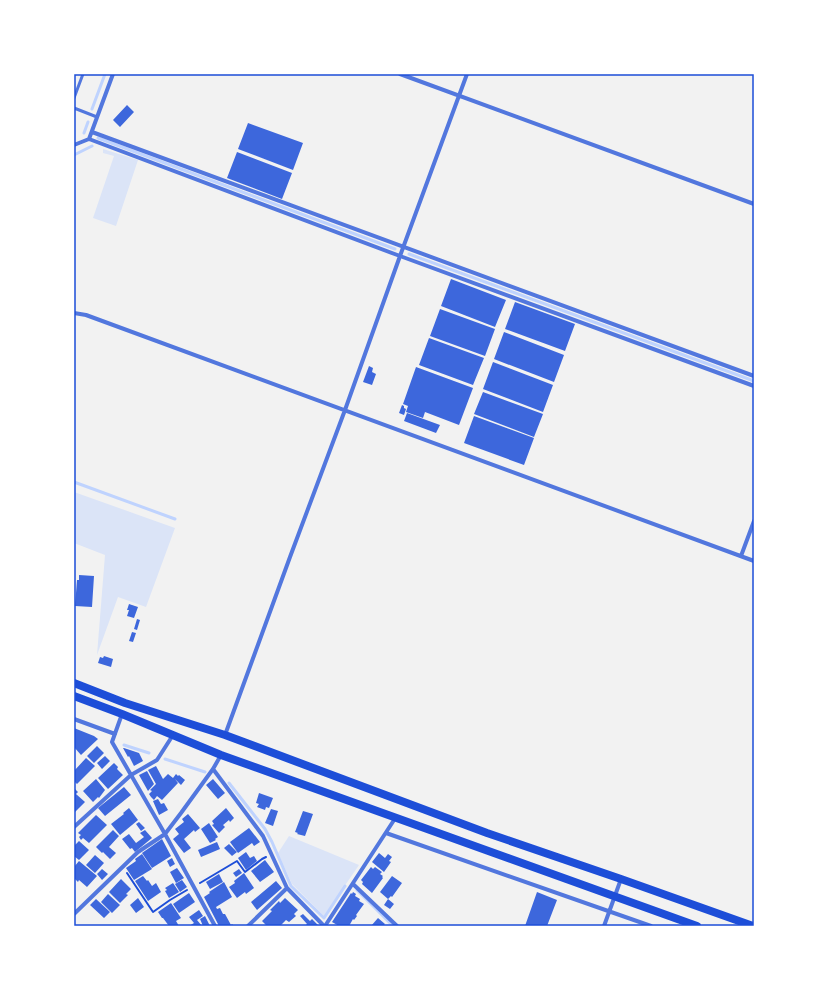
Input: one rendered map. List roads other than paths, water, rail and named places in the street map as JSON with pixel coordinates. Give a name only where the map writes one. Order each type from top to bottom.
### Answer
[{"type":"main road","points":[[74,684],[125,703],[225,735],[487,833],[753,926]]},
{"type":"main road","points":[[74,696],[221,755],[697,926]]},
{"type":"street","points":[[89,139],[113,74]]},
{"type":"street","points":[[400,74],[754,204]]},
{"type":"street","points":[[225,735],[467,74]]},
{"type":"street","points":[[92,132],[754,376]]},
{"type":"street","points":[[74,145],[89,139],[400,256],[754,386]]},
{"type":"street","points":[[74,313],[86,315],[754,561]]},
{"type":"street","points":[[741,556],[754,521]]},
{"type":"street","points":[[122,714],[112,742],[215,926]]},
{"type":"street","points":[[74,719],[115,734]]},
{"type":"street","points":[[74,827],[131,775],[157,760],[173,735]]},
{"type":"street","points":[[74,914],[138,852],[164,834],[213,769],[221,755]]},
{"type":"street","points":[[213,769],[263,836],[287,888],[325,926],[396,817]]},
{"type":"street","points":[[386,833],[651,926]]},
{"type":"street","points":[[604,926],[621,879]]},
{"type":"street","points":[[353,884],[397,926]]},
{"type":"street","points":[[248,926],[287,888]]},
{"type":"lane","points":[[74,98],[83,74]]},
{"type":"lane","points":[[74,108],[98,117]]},
{"type":"waterway","points":[[92,109],[105,74]]},
{"type":"waterway","points":[[84,133],[88,122]]},
{"type":"waterway","points":[[98,138],[395,249]]},
{"type":"waterway","points":[[74,155],[92,146]]},
{"type":"waterway","points":[[409,254],[754,381]]},
{"type":"waterway","points":[[74,482],[175,519]]},
{"type":"waterway","points":[[124,745],[149,753]]},
{"type":"waterway","points":[[165,759],[205,772]]},
{"type":"waterway","points":[[229,783],[265,829],[291,886],[324,918],[345,886]]},
{"type":"waterway","points":[[357,890],[393,926]]}]
